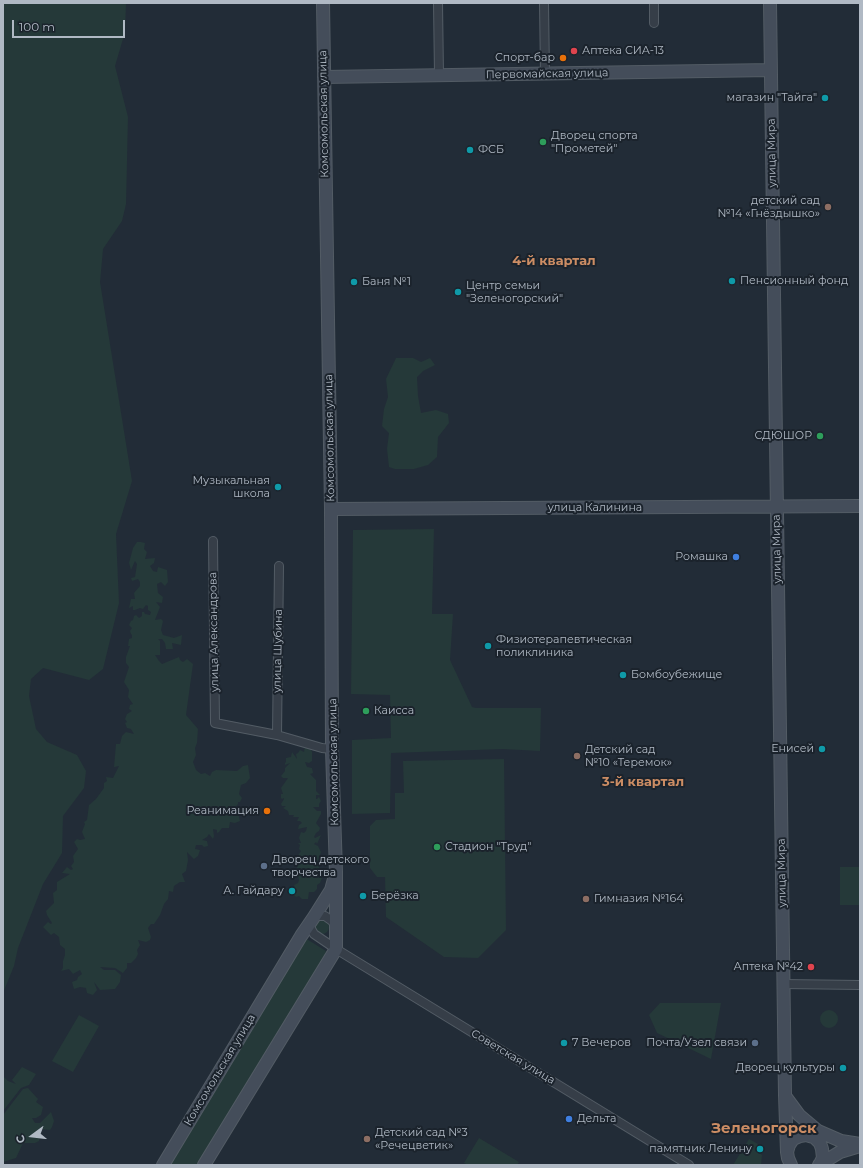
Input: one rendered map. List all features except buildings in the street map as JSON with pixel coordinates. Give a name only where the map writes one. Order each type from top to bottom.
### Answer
[{"type":"street","name":"Комсомольская улица","points":[[204,1165],[336,949],[337,928],[332,749],[331,509],[323,3]]},
{"type":"street","points":[[438,3],[439,75]]},
{"type":"street","points":[[544,3],[545,74]]},
{"type":"street","points":[[654,3],[654,23]]},
{"type":"street","name":"улица Мира","points":[[770,3],[783,984],[787,1152]]},
{"type":"street","name":"Первомайская улица","points":[[324,77],[771,70]]},
{"type":"street","name":"улица Калинина","points":[[331,509],[860,506]]},
{"type":"street","name":"улица Александрова","points":[[213,541],[215,723],[277,735]]},
{"type":"street","name":"улица Шубина","points":[[277,735],[279,566]]},
{"type":"street","points":[[277,735],[322,748],[332,749]]},
{"type":"street","name":"Комсомольская улица","points":[[163,1165],[301,936],[331,890],[336,872]]},
{"type":"street","points":[[312,920],[317,916],[325,916],[332,921],[337,928]]},
{"type":"street","name":"Советская улица","points":[[312,920],[310,927],[314,934],[336,949],[690,1165]]},
{"type":"street","points":[[783,984],[860,985]]},
{"type":"street","points":[[785,1095],[791,1111],[820,1143],[822,1158],[819,1164]]},
{"type":"street","points":[[785,1095],[799,1115],[818,1131],[841,1141],[860,1145]]},
{"type":"street","points":[[786,1165],[789,1144],[800,1136],[806,1135],[814,1138],[860,1145]]},
{"type":"street","points":[[819,1164],[840,1152],[860,1145]]},
{"type":"street","points":[[787,1152],[791,1165]]},
{"type":"green space","points":[[3,3],[126,3],[125,32],[115,66],[128,117],[126,204],[122,221],[103,249],[100,282],[132,481],[116,534],[119,603],[103,669],[89,680],[43,668],[31,679],[29,696],[36,729],[47,742],[77,755],[86,771],[84,788],[63,816],[62,853],[43,884],[18,948],[14,966],[3,993]]},
{"type":"green space","points":[[396,358],[413,358],[421,362],[430,358],[435,365],[423,371],[417,377],[421,413],[436,410],[448,414],[449,423],[438,437],[437,457],[428,465],[414,469],[395,469],[389,467],[387,449],[389,433],[382,426],[384,409],[388,397],[386,379]]},
{"type":"green space","points":[[434,529],[432,614],[453,614],[450,660],[472,707],[541,708],[540,751],[503,749],[391,753],[390,813],[352,814],[352,740],[391,738],[390,695],[351,694],[353,530]]},
{"type":"green space","points":[[137,542],[145,543],[144,549],[147,552],[145,559],[155,558],[154,563],[150,566],[153,571],[157,572],[158,567],[167,570],[168,582],[165,586],[161,582],[157,584],[158,593],[163,597],[162,603],[156,602],[160,607],[155,620],[161,619],[163,621],[161,630],[163,635],[174,638],[182,635],[181,645],[172,643],[173,649],[166,649],[165,643],[162,639],[158,639],[160,641],[160,655],[155,655],[162,664],[179,657],[183,662],[187,659],[193,664],[186,715],[198,729],[195,748],[196,755],[193,762],[196,770],[201,774],[205,773],[210,776],[212,772],[216,770],[237,771],[243,766],[248,765],[250,778],[246,783],[241,785],[239,794],[242,798],[240,802],[238,802],[235,807],[231,806],[229,808],[232,814],[238,813],[240,821],[235,823],[230,822],[229,828],[222,828],[217,833],[217,830],[213,829],[213,839],[209,834],[202,840],[207,841],[208,846],[204,847],[202,845],[196,845],[195,849],[200,850],[198,856],[194,859],[187,852],[188,860],[186,871],[182,874],[185,882],[180,882],[174,886],[173,892],[169,891],[168,899],[164,904],[160,915],[154,924],[151,924],[148,928],[151,937],[150,940],[146,942],[138,940],[140,945],[137,950],[138,954],[131,963],[127,963],[127,968],[123,973],[115,968],[100,967],[104,970],[115,970],[121,975],[120,982],[115,989],[100,990],[94,982],[97,990],[93,995],[87,993],[86,988],[80,987],[74,989],[72,982],[77,980],[82,974],[80,970],[73,974],[69,969],[61,971],[63,968],[65,949],[60,945],[59,937],[54,933],[51,935],[43,927],[48,922],[51,924],[52,923],[46,911],[54,903],[53,893],[57,890],[57,882],[70,874],[62,873],[67,867],[71,870],[73,869],[71,866],[74,862],[73,856],[78,849],[74,842],[77,839],[85,839],[82,832],[85,824],[84,822],[87,820],[89,805],[96,799],[104,788],[104,783],[107,781],[106,777],[113,778],[119,766],[114,767],[116,744],[120,744],[122,736],[126,732],[134,734],[131,729],[127,728],[125,723],[127,722],[125,719],[127,714],[132,711],[129,709],[130,705],[133,704],[128,697],[129,690],[124,682],[129,667],[126,663],[126,657],[130,646],[128,646],[129,639],[132,638],[130,631],[132,628],[129,625],[134,616],[136,615],[139,618],[142,616],[142,612],[150,615],[151,612],[148,610],[148,606],[146,605],[143,609],[140,608],[133,610],[133,606],[129,608],[131,599],[135,599],[134,593],[140,586],[138,579],[132,581],[131,578],[135,577],[137,564],[135,561],[131,570],[129,563],[133,548]]},
{"type":"green space","points":[[305,746],[310,748],[312,752],[312,761],[309,763],[305,762],[307,767],[312,768],[313,773],[310,774],[316,780],[316,791],[320,795],[316,795],[316,799],[319,797],[321,801],[319,807],[313,807],[317,811],[321,811],[316,823],[320,828],[314,837],[315,838],[321,835],[317,844],[316,842],[314,844],[318,846],[321,852],[317,864],[320,869],[320,873],[317,875],[317,878],[322,878],[320,883],[317,885],[317,889],[314,892],[309,892],[308,899],[302,899],[299,896],[296,897],[294,895],[296,891],[294,885],[298,883],[299,880],[298,876],[300,868],[297,868],[296,862],[301,851],[298,843],[301,843],[299,838],[301,832],[304,833],[307,827],[298,829],[299,825],[302,823],[297,821],[299,817],[289,815],[288,811],[283,808],[286,806],[282,806],[281,804],[284,798],[281,798],[281,794],[283,794],[281,788],[288,778],[283,778],[281,776],[285,771],[285,768],[290,763],[285,765],[286,758],[291,757],[292,752],[297,759],[296,754],[300,750],[304,752]]},
{"type":"green space","name":"Стадион \"Труд\"","points":[[504,759],[506,930],[478,958],[444,957],[386,917],[385,877],[377,877],[370,868],[370,826],[376,820],[395,819],[395,793],[404,793],[403,761]]},
{"type":"green space","points":[[840,867],[860,867],[860,905],[840,905]]},
{"type":"green space","points":[[319,920],[325,920],[329,924],[329,930],[325,934],[319,934],[315,930],[315,924]]},
{"type":"green space","points":[[305,938],[326,951],[325,955],[198,1165],[168,1165]]},
{"type":"green space","points":[[660,1003],[721,1003],[711,1059],[657,1033],[649,1015]]},
{"type":"green space","points":[[829,1010],[835,1013],[838,1019],[835,1025],[829,1028],[823,1025],[820,1019],[823,1013]]},
{"type":"green space","points":[[79,1015],[99,1026],[73,1072],[52,1061]]},
{"type":"green space","points":[[22,1067],[36,1074],[29,1085],[21,1088],[3,1111],[3,1076],[8,1081],[16,1084],[12,1080]]},
{"type":"green space","points":[[28,1088],[38,1099],[36,1102],[43,1107],[41,1115],[36,1118],[32,1118],[35,1123],[40,1123],[51,1112],[54,1121],[52,1127],[50,1130],[41,1129],[39,1141],[35,1143],[23,1143],[16,1158],[3,1162],[3,1115],[23,1089]]},
{"type":"green space","points":[[479,1138],[519,1162],[517,1165],[468,1165],[464,1163]]},
{"type":"green space","points":[[749,1139],[758,1144],[755,1151],[762,1155],[761,1165],[733,1165]]},
{"type":"place","name":"Аптека СИА-13","points":[[574,51]]},
{"type":"place","name":"Спорт-бар","points":[[563,58]]},
{"type":"place","name":"магазин \"Тайга\"","points":[[825,98]]},
{"type":"place","name":"Дворец спорта \"Прометей\"","points":[[543,142]]},
{"type":"place","name":"ФСБ","points":[[470,150]]},
{"type":"place","name":"детский сад №14 «Гнёздышко»","points":[[828,207]]},
{"type":"place","name":"Пенсионный фонд","points":[[732,281]]},
{"type":"place","name":"Баня №1","points":[[354,282]]},
{"type":"place","name":"Центр семьи \"Зеленогорский\"","points":[[458,292]]},
{"type":"place","name":"СДЮШОР","points":[[820,436]]},
{"type":"place","name":"Музыкальная школа","points":[[278,487]]},
{"type":"place","name":"Ромашка","points":[[736,557]]},
{"type":"place","name":"Физиотерапевтическая поликлиника","points":[[488,646]]},
{"type":"place","name":"Бомбоубежище","points":[[623,675]]},
{"type":"place","name":"Каисса","points":[[366,711]]},
{"type":"place","name":"Енисей","points":[[822,749]]},
{"type":"place","name":"Детский сад №10 «Теремок»","points":[[577,756]]},
{"type":"place","name":"Реанимация","points":[[267,811]]},
{"type":"place","name":"Стадион \"Труд\"","points":[[437,847]]},
{"type":"place","name":"Дворец детского творчества","points":[[264,866]]},
{"type":"place","name":"А. Гайдару","points":[[292,891]]},
{"type":"place","name":"Берёзка","points":[[363,896]]},
{"type":"place","name":"Гимназия №164","points":[[586,899]]},
{"type":"place","name":"Аптека №42","points":[[811,967]]},
{"type":"place","name":"7 Вечеров","points":[[564,1043]]},
{"type":"place","name":"Почта/Узел связи","points":[[755,1043]]},
{"type":"place","name":"Дворец культуры","points":[[843,1068]]},
{"type":"place","name":"Дельта","points":[[569,1119]]},
{"type":"place","name":"Детский сад №3 «Речецветик»","points":[[367,1139]]},
{"type":"place","name":"памятник Ленину","points":[[760,1149]]},
{"type":"district","name":"4-й квартал","points":[[554,261]]},
{"type":"district","name":"3-й квартал","points":[[643,782]]},
{"type":"district","name":"Зеленогорск","points":[[764,1129]]}]
